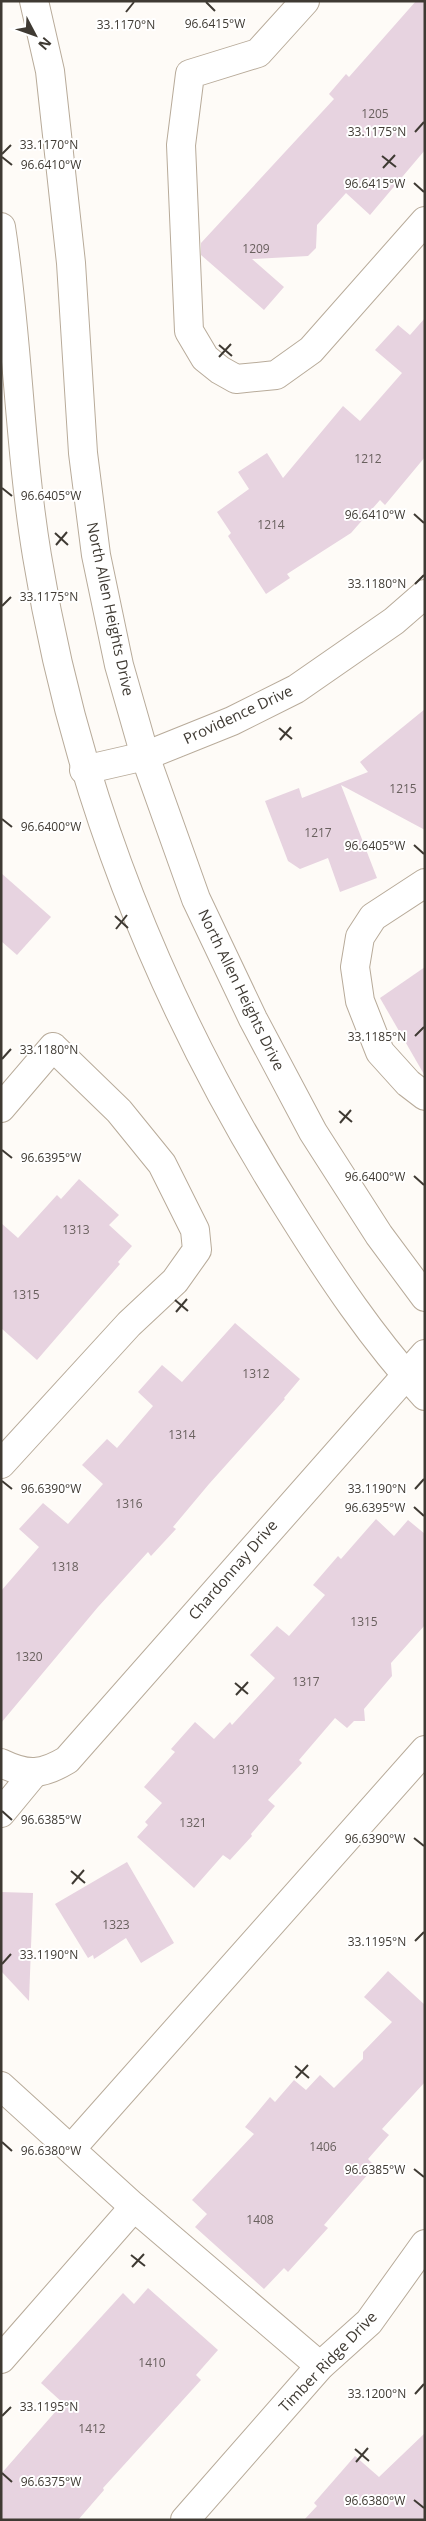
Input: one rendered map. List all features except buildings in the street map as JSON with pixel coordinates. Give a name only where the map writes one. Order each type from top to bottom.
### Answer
[{"type":"main road","name":"North Allen Heights Drive","points":[[34,1],[51,80],[71,263],[83,453],[96,555],[119,665],[145,756],[196,899],[253,1019],[314,1132],[379,1235],[425,1297]]},
{"type":"main road","points":[[305,1],[258,53],[190,74],[181,145],[189,330],[206,358],[220,370],[236,379],[276,375],[311,350],[425,221]]},
{"type":"main road","points":[[1,227],[8,272],[24,459],[37,558],[84,770],[134,911],[195,1047],[255,1156],[326,1269],[405,1375],[425,1396]]},
{"type":"main road","name":"Providence Drive","points":[[84,770],[145,756],[232,721],[296,689],[394,621],[425,594]]},
{"type":"main road","points":[[425,883],[373,917],[360,937],[355,967],[360,1001],[380,1052],[408,1083],[425,1096]]},
{"type":"main road","points":[[1,1108],[53,1047],[119,1111],[162,1164],[195,1230],[197,1250],[175,1281],[129,1324],[1,1464]]},
{"type":"main road","name":"Chardonnay Drive","points":[[34,1773],[50,1770],[67,1760],[425,1354]]},
{"type":"main road","points":[[71,2150],[425,1750]]},
{"type":"main road","points":[[1,1763],[17,1771],[34,1773]]},
{"type":"main road","points":[[1,1813],[34,1773]]},
{"type":"main road","points":[[1,2086],[134,2208],[320,2366]]},
{"type":"main road","points":[[1,2359],[134,2208]]},
{"type":"main road","name":"Timber Ridge Drive","points":[[185,2520],[320,2366],[369,2322],[425,2244]]}]
